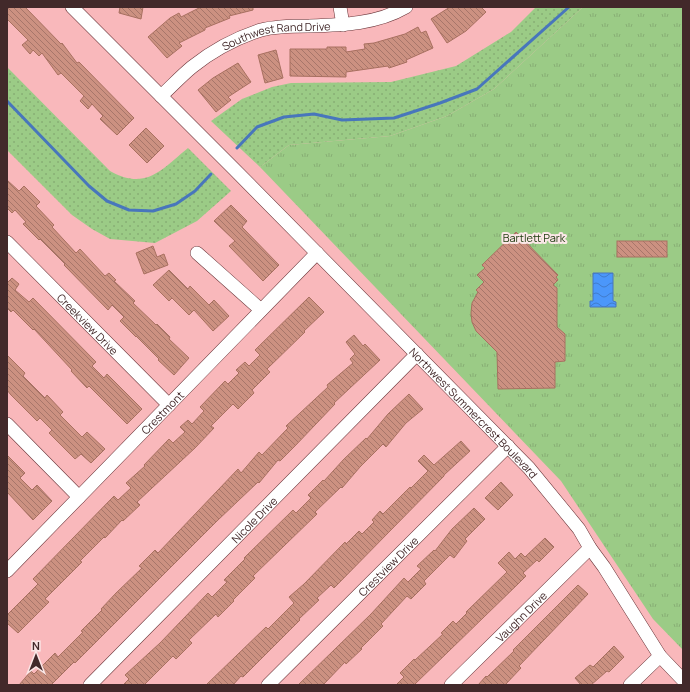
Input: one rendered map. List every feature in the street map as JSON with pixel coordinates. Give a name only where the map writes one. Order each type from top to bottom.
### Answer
[{"type":"street","points":[[72,7],[161,96]]},
{"type":"street","points":[[340,7],[343,25]]},
{"type":"street","name":"Southwest Rand Drive","points":[[161,96],[192,67],[227,44],[262,30],[294,26],[343,25],[365,22],[397,13],[406,7]]},
{"type":"street","name":"Northwest Summercrest Boulevard","points":[[161,96],[508,446],[528,468],[579,529],[660,656],[683,680]]},
{"type":"street","name":"Creekview Drive","points":[[7,242],[169,405]]},
{"type":"street","points":[[197,253],[261,310]]},
{"type":"street","name":"Crestmont","points":[[7,571],[317,253]]},
{"type":"street","name":"Nicole Drive","points":[[90,685],[417,354]]},
{"type":"street","points":[[7,424],[79,497]]},
{"type":"street","name":"Crestview Drive","points":[[268,685],[508,446]]},
{"type":"street","name":"Vaughn Drive","points":[[451,685],[590,548]]},
{"type":"street","points":[[630,685],[660,656]]},
{"type":"green space","points":[[536,7],[583,7],[494,89],[447,116],[390,136],[289,145],[260,167],[211,121],[242,99],[272,87],[291,83],[391,82],[456,66],[511,32]]},
{"type":"green space","name":"Bartlett Park","points":[[583,7],[683,7],[683,650],[653,619],[561,481],[260,167],[289,145],[390,136],[447,116],[494,89]]},
{"type":"green space","points":[[7,67],[110,171],[123,177],[134,179],[143,178],[161,170],[188,148],[231,191],[197,221],[155,243],[110,239],[72,215],[7,150]]},
{"type":"water","points":[[593,273],[613,273],[613,301],[616,302],[616,307],[590,307],[590,301],[593,301]]},
{"type":"building","points":[[7,7],[25,7],[61,44],[62,43],[77,63],[79,62],[134,118],[117,135],[100,119],[103,116],[92,104],[88,109],[80,101],[84,96],[61,73],[58,75],[42,53],[39,56],[33,50],[30,54],[22,45],[28,40],[7,19]]},
{"type":"building","points":[[120,7],[143,7],[141,19],[119,13]]},
{"type":"building","points":[[201,7],[253,7],[253,10],[229,16],[230,18],[205,28],[205,30],[179,43],[182,46],[167,58],[148,37],[170,18],[179,13],[181,17]]},
{"type":"building","points":[[450,7],[481,7],[486,12],[466,31],[447,43],[431,19]]},
{"type":"building","points":[[418,27],[421,33],[426,31],[433,48],[406,60],[407,62],[389,68],[388,66],[346,72],[346,77],[290,76],[290,49],[327,49],[327,47],[346,47],[346,52],[365,49],[364,44],[374,43],[405,34]]},
{"type":"building","points":[[276,50],[283,78],[265,83],[258,55]]},
{"type":"building","points":[[238,63],[251,82],[228,97],[231,100],[216,112],[198,90],[213,78]]},
{"type":"building","points":[[146,128],[164,146],[147,163],[129,145]]},
{"type":"building","points":[[7,180],[19,191],[24,186],[40,202],[36,206],[54,225],[52,227],[76,253],[80,249],[105,276],[109,273],[116,280],[114,281],[135,301],[133,303],[156,325],[157,324],[170,337],[169,339],[189,358],[174,375],[120,321],[124,317],[112,305],[108,310],[64,265],[65,264],[23,224],[26,222],[15,210],[12,213],[7,208]]},
{"type":"building","points":[[231,205],[247,221],[242,227],[279,265],[263,281],[229,246],[235,241],[214,221]]},
{"type":"building","points":[[516,232],[558,275],[556,277],[558,280],[553,285],[557,288],[557,327],[565,334],[565,361],[555,362],[555,388],[498,389],[497,352],[476,331],[472,322],[472,303],[478,292],[476,290],[484,282],[477,275],[485,268],[482,265]]},
{"type":"building","points":[[617,241],[667,241],[667,257],[617,257]]},
{"type":"building","points":[[153,246],[157,257],[164,254],[168,265],[144,274],[136,253]]},
{"type":"building","points":[[169,270],[188,289],[190,286],[209,305],[214,300],[229,316],[213,331],[194,310],[189,315],[172,298],[169,301],[153,285]]},
{"type":"building","points":[[12,278],[19,284],[15,290],[29,302],[33,298],[96,362],[92,366],[104,378],[107,374],[142,409],[127,424],[89,386],[87,388],[34,329],[33,330],[13,310],[11,312],[7,308],[7,283]]},
{"type":"building","points":[[309,297],[324,312],[267,369],[270,372],[252,390],[254,393],[238,409],[233,404],[211,426],[214,428],[195,448],[137,502],[140,505],[123,521],[122,520],[80,561],[82,562],[45,599],[49,602],[18,633],[7,623],[7,615],[38,584],[33,579],[114,496],[118,500],[131,488],[126,483],[145,466],[144,465],[169,439],[173,443],[185,432],[180,427],[188,420],[192,424],[204,411],[200,407],[225,381],[228,384],[239,373],[236,370],[245,362],[249,366],[260,355],[255,350]]},
{"type":"building","points":[[354,335],[363,346],[365,344],[380,360],[334,403],[335,404],[295,446],[280,461],[278,460],[259,483],[258,482],[217,521],[75,663],[74,662],[51,685],[19,685],[31,671],[34,674],[55,653],[58,657],[83,632],[81,631],[102,610],[101,609],[116,593],[142,568],[139,566],[155,550],[158,553],[238,469],[241,473],[259,452],[262,455],[288,428],[286,426],[328,387],[327,385],[353,363],[350,359],[355,354],[346,342]]},
{"type":"building","points":[[7,355],[25,373],[23,376],[45,398],[47,395],[63,412],[60,415],[82,437],[87,432],[105,449],[91,463],[81,454],[75,459],[49,433],[52,430],[40,418],[37,421],[7,390]]},
{"type":"building","points":[[409,394],[423,409],[406,423],[386,447],[383,444],[342,488],[341,487],[315,512],[317,514],[253,576],[255,578],[233,600],[234,601],[218,617],[216,614],[189,640],[192,643],[176,659],[173,656],[144,685],[123,685],[129,679],[125,675],[160,643],[208,593],[212,597],[227,582],[224,580],[245,559],[244,558],[293,510],[296,513],[311,498],[308,495],[323,480],[324,481],[366,438],[367,439],[388,414]]},
{"type":"building","points":[[461,441],[470,451],[444,475],[334,588],[331,585],[317,598],[319,600],[243,677],[241,676],[233,685],[206,685],[266,627],[268,629],[294,603],[289,597],[304,584],[345,542],[346,544],[359,531],[362,534],[374,522],[372,520],[380,511],[383,514],[428,471],[418,461],[424,455],[434,465]]},
{"type":"building","points":[[7,455],[25,473],[20,478],[32,490],[37,485],[52,501],[33,520],[7,492]]},
{"type":"building","points":[[501,482],[513,495],[498,510],[485,498]]},
{"type":"building","points":[[474,508],[485,519],[465,539],[467,541],[454,558],[450,555],[424,581],[426,584],[411,599],[407,596],[381,624],[383,626],[361,648],[362,649],[346,664],[345,662],[323,685],[298,685],[371,614],[404,578],[408,582],[421,569],[417,566],[434,550],[435,551],[452,529]]},
{"type":"building","points":[[545,538],[554,547],[539,562],[537,560],[523,573],[526,576],[519,583],[414,685],[396,685],[404,677],[400,673],[443,634],[441,633],[453,621],[456,624],[467,613],[466,612],[507,572],[498,563],[509,552],[515,559],[521,553],[525,557]]},
{"type":"building","points":[[578,585],[588,594],[519,666],[521,668],[505,685],[478,685],[514,651],[513,650]]},
{"type":"building","points":[[614,646],[624,657],[609,672],[607,671],[591,685],[581,685],[575,678],[590,665],[593,667]]},
{"type":"waterway","points":[[237,148],[257,127],[284,117],[314,114],[342,120],[394,118],[477,89],[569,7]]},
{"type":"waterway","points":[[7,101],[89,186],[107,201],[129,210],[153,211],[176,204],[195,191],[211,174]]}]
